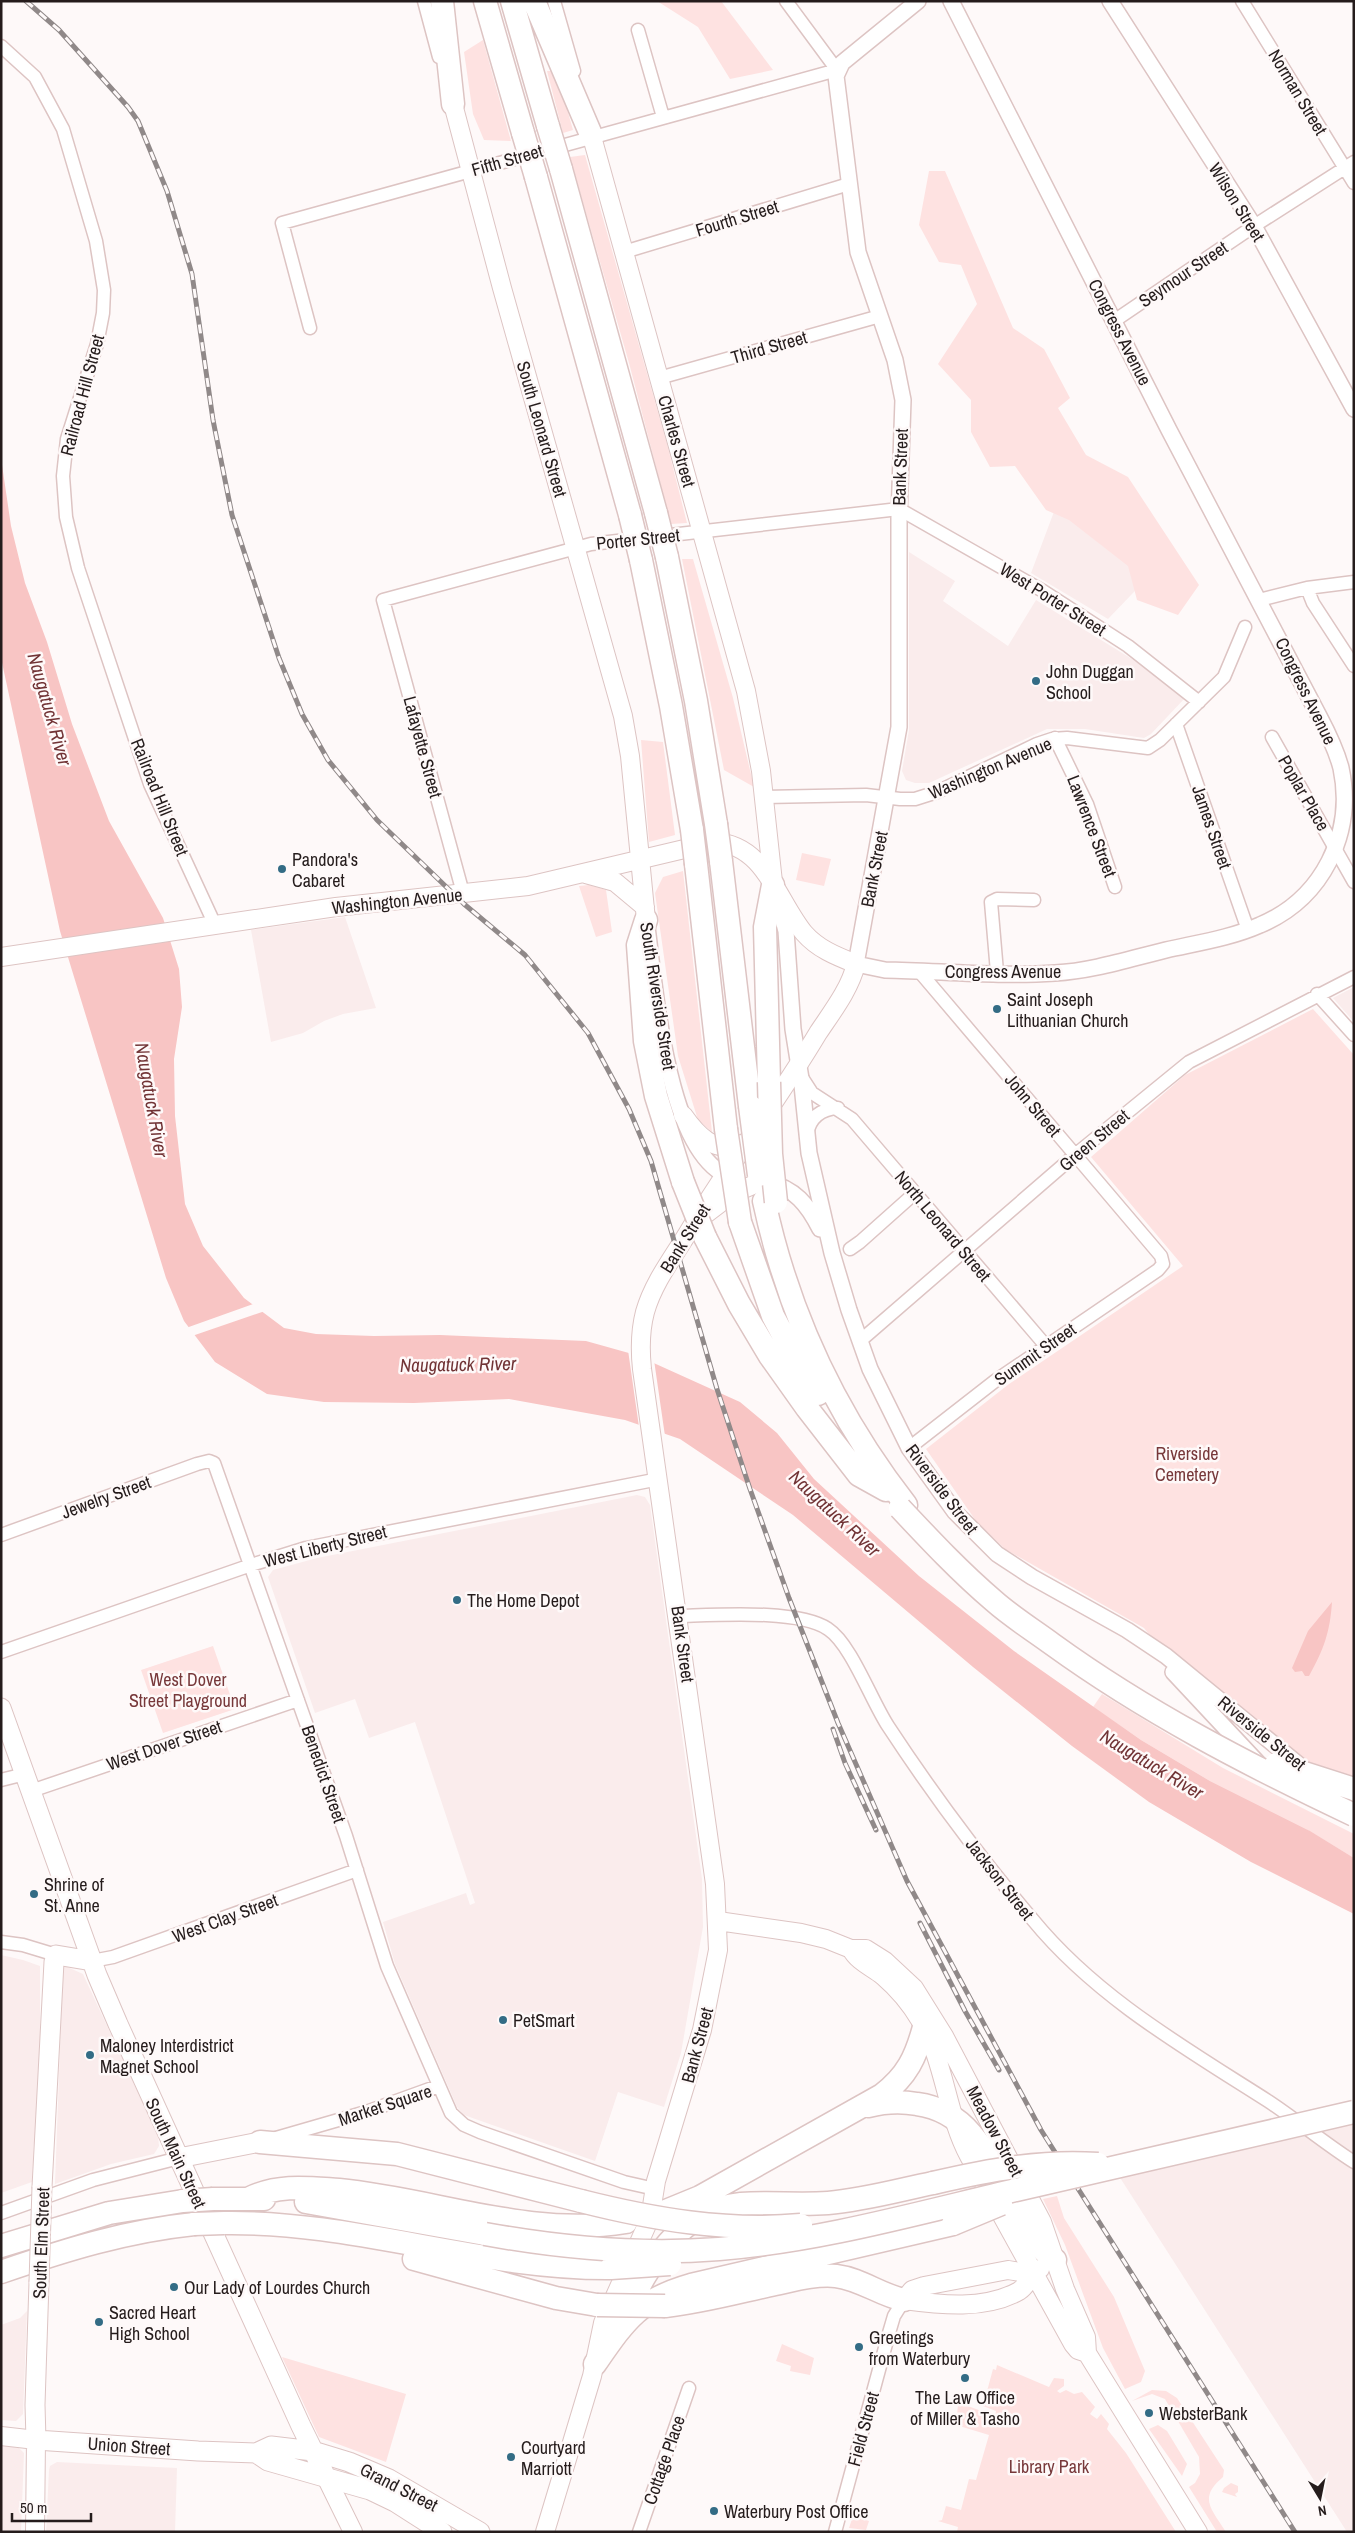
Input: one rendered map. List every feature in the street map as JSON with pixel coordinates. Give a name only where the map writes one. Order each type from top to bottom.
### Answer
[{"type":"highway","points":[[442,1],[453,104]]},
{"type":"highway","points":[[485,1],[536,177],[641,560],[670,697],[692,830],[726,1129],[740,1222],[773,1316],[797,1361],[826,1407],[886,1490],[946,1556],[995,1602],[1124,1694],[1238,1759],[1354,1815]]},
{"type":"highway","points":[[512,1],[667,557],[692,682],[716,824],[750,1106],[767,1195],[795,1308],[815,1360],[841,1410],[880,1472],[906,1505],[991,1594],[1097,1678],[1166,1724],[1262,1776],[1354,1822]]},
{"type":"highway","points":[[534,1],[592,137]]},
{"type":"highway","points":[[767,1195],[771,1154],[765,927],[773,885]]},
{"type":"highway","points":[[646,914],[638,946],[645,1040],[656,1096],[699,1231],[739,1304],[807,1408],[860,1475],[886,1490]]},
{"type":"highway","points":[[1056,1646],[1130,1695],[1176,1720],[1278,1765],[1354,1789]]},
{"type":"highway","points":[[1238,1759],[1354,1797]]},
{"type":"highway","points":[[250,2198],[276,2188],[319,2189],[382,2195],[551,2225],[583,2227],[626,2222],[661,2214],[700,2196],[855,2112],[891,2089],[905,2074],[915,2057],[924,2027]]},
{"type":"highway","points":[[855,2112],[875,2104],[904,2102],[930,2106],[952,2116],[974,2136],[1030,2238],[1055,2260]]},
{"type":"highway","points":[[595,2364],[632,2315],[644,2305],[674,2290],[950,2215],[1042,2185],[1354,2112]]},
{"type":"highway","points":[[1,2246],[109,2213],[183,2201],[250,2198],[335,2206],[485,2234],[581,2248],[687,2251],[776,2242],[874,2223],[1354,2112]]},
{"type":"highway","points":[[260,2142],[397,2154],[647,2216],[714,2225],[767,2227],[841,2222],[874,2223]]},
{"type":"highway","points":[[610,2343],[644,2276],[664,2245],[687,2224],[704,2215],[739,2204],[806,2204],[851,2200],[989,2170],[1030,2164],[1071,2162],[1124,2166]]},
{"type":"highway","points":[[1,2272],[101,2240],[148,2230],[194,2224],[288,2224],[337,2230],[500,2260],[564,2267],[611,2268],[672,2264],[950,2215]]},
{"type":"highway","points":[[288,2224],[315,2238],[427,2262],[556,2298],[597,2305],[665,2306],[699,2302],[796,2280],[826,2276],[860,2282],[887,2296],[904,2300]]},
{"type":"main road","name":"South Leonard Street","points":[[453,104],[628,736],[640,860]]},
{"type":"main road","name":"Charles Street","points":[[592,137],[746,691],[764,797],[773,885]]},
{"type":"main road","name":"Washington Avenue","points":[[1,957],[336,907],[528,886],[706,843],[723,842],[736,846],[751,856],[773,885]]},
{"type":"main road","name":"South Riverside Street","points":[[640,860],[646,914]]},
{"type":"main road","points":[[578,875],[597,876],[615,882],[646,914]]},
{"type":"main road","name":"Congress Avenue","points":[[773,885],[800,927],[811,940],[829,953],[856,964]]},
{"type":"main road","name":"Bank Street","points":[[545,2532],[595,2364],[604,2317],[646,2229],[655,2189],[707,2012],[718,1950],[715,1884],[641,1352],[642,1323],[659,1279],[699,1231],[725,1175],[800,1071],[848,984],[856,964]]},
{"type":"main road","points":[[683,1115],[699,1135],[718,1147],[729,1148],[750,1138]]},
{"type":"main road","points":[[699,1231],[732,1194],[767,1195]]},
{"type":"main road","name":"South Main Street","points":[[1,1708],[92,1961],[122,2033],[313,2451],[353,2532]]},
{"type":"main road","name":"Meadow Street","points":[[718,1921],[807,1934],[851,1949],[866,1949],[885,1961],[907,1980],[924,2001],[1046,2229],[1067,2294],[1086,2337],[1086,2354]]},
{"type":"main road","name":"Meadow Street","points":[[851,1949],[857,1958],[882,1975],[900,1993],[924,2027],[934,2050],[952,2116],[968,2156],[1073,2344],[1086,2354],[1198,2532]]},
{"type":"main road","points":[[56,1955],[92,1961]]},
{"type":"main road","name":"South Elm Street","points":[[35,2532],[35,2406],[42,2187],[53,1970],[56,1955]]},
{"type":"main road","name":"Market Square","points":[[179,2158],[260,2142]]},
{"type":"main road","points":[[904,2300],[948,2305],[984,2301],[1020,2290],[1033,2274],[1055,2260]]},
{"type":"main road","name":"Field Street","points":[[904,2300],[912,2290],[924,2286],[1008,2270],[1033,2274]]},
{"type":"main road","name":"Union Street","points":[[1,2436],[36,2440],[256,2453],[271,2446],[313,2451]]},
{"type":"main road","name":"Grand Street","points":[[313,2451],[349,2462],[389,2479],[480,2532]]},
{"type":"main road","name":"Union Street","points":[[256,2453],[268,2461],[326,2476]]},
{"type":"main road","name":"Grand Street","points":[[326,2476],[380,2495],[442,2532]]},
{"type":"street","name":"South Leonard Street","points":[[424,1],[453,104]]},
{"type":"street","name":"Charles Street","points":[[554,1],[592,137]]},
{"type":"street","points":[[786,1],[837,70],[846,60],[918,1]]},
{"type":"street","name":"Congress Avenue","points":[[856,964],[875,969],[1049,973],[1079,970],[1248,930],[1278,916],[1302,899],[1321,877],[1336,850],[1345,805],[1344,786],[1338,759],[1320,716],[1114,321],[951,1]]},
{"type":"street","name":"Wilson Street","points":[[1110,1],[1254,226],[1354,410]]},
{"type":"street","name":"Norman Street","points":[[1242,1],[1349,165],[1354,183]]},
{"type":"street","points":[[638,30],[663,117]]},
{"type":"street","name":"Railroad Hill Street","points":[[1,46],[35,77],[63,129],[96,241],[104,290],[103,313],[97,344],[67,439],[63,476],[66,517],[78,568],[150,784],[215,925]]},
{"type":"street","name":"Fifth Street","points":[[310,328],[282,223],[837,70]]},
{"type":"street","name":"Bank Street","points":[[837,70],[836,84],[858,252],[895,360],[902,392],[899,509],[899,718],[888,798],[856,964]]},
{"type":"street","name":"Seymour Street","points":[[1114,321],[1254,226],[1349,165]]},
{"type":"street","name":"Fourth Street","points":[[624,252],[849,184]]},
{"type":"street","name":"Third Street","points":[[659,378],[880,316]]},
{"type":"street","name":"Porter Street","points":[[382,600],[576,547],[899,509]]},
{"type":"street","name":"West Porter Street","points":[[899,509],[1005,569],[1128,646],[1199,702]]},
{"type":"street","points":[[1259,600],[1307,588],[1354,582]]},
{"type":"street","points":[[1307,588],[1316,608],[1354,666]]},
{"type":"street","name":"Lafayette Street","points":[[382,600],[463,893]]},
{"type":"street","name":"Washington Avenue","points":[[764,797],[866,795],[907,800],[926,796],[1055,738],[1073,738],[1145,749],[1155,744],[1228,671],[1245,627]]},
{"type":"street","name":"James Street","points":[[1176,724],[1248,930]]},
{"type":"street","name":"Poplar Place","points":[[1272,737],[1354,882]]},
{"type":"street","name":"Lawrence Street","points":[[1055,738],[1087,804],[1115,887]]},
{"type":"street","points":[[773,885],[786,930],[800,1071]]},
{"type":"street","points":[[997,972],[991,902],[997,900],[1034,900]]},
{"type":"street","name":"South Riverside Street","points":[[646,914],[663,1046],[670,1077],[683,1115],[710,1164],[725,1175]]},
{"type":"street","name":"John Street","points":[[919,971],[1161,1256],[1163,1264]]},
{"type":"street","name":"Green Street","points":[[860,1341],[1075,1155],[1189,1062],[1317,994],[1354,977]]},
{"type":"street","points":[[1317,994],[1354,1035]]},
{"type":"street","name":"North Leonard Street","points":[[800,1071],[812,1093],[838,1108],[852,1119],[1046,1346]]},
{"type":"street","name":"Riverside Street","points":[[800,1071],[806,1136],[812,1169],[832,1253],[860,1341],[881,1394],[909,1448],[955,1512],[997,1554],[1149,1644],[1180,1666],[1293,1760],[1330,1786],[1354,1797]]},
{"type":"street","points":[[806,1136],[813,1118],[830,1108],[838,1108]]},
{"type":"street","name":"Riverside Street","points":[[725,1175],[767,1195],[782,1186],[803,1201],[832,1253]]},
{"type":"street","points":[[850,1248],[860,1242],[915,1193]]},
{"type":"street","name":"Summit Street","points":[[909,1448],[995,1381],[1158,1270],[1163,1264]]},
{"type":"street","name":"Jewelry Street","points":[[1,1535],[197,1464],[212,1461]]},
{"type":"street","name":"Benedict Street","points":[[212,1461],[217,1468],[357,1870],[386,1966],[438,2086]]},
{"type":"street","name":"West Liberty Street","points":[[1,1652],[251,1564],[354,1537],[659,1479]]},
{"type":"street","name":"Jackson Street","points":[[679,1616],[746,1615],[787,1618],[816,1623],[835,1634],[847,1649],[877,1709],[912,1760],[1018,1903],[1063,1954],[1126,2006],[1195,2055],[1271,2103],[1354,2162]]},
{"type":"street","name":"Riverside Street","points":[[1149,1644],[1161,1661],[1194,1692],[1284,1792],[1354,1822]]},
{"type":"street","name":"West Dover Street","points":[[1,1780],[28,1783],[298,1700]]},
{"type":"street","name":"West Clay Street","points":[[92,1961],[113,1957],[357,1870]]},
{"type":"street","points":[[1,1942],[22,1945],[56,1955]]},
{"type":"street","name":"Market Square","points":[[260,2142],[351,2116],[438,2086],[454,2117],[471,2128],[624,2182],[655,2189]]},
{"type":"street","points":[[1,2213],[93,2180],[179,2158]]},
{"type":"street","name":"Field Street","points":[[836,2532],[889,2333],[894,2316],[904,2300]]},
{"type":"street","name":"Cottage Place","points":[[639,2532],[689,2388]]},
{"type":"shaded area","name":"John Duggan School","points":[[1061,493],[1156,569],[1108,619],[1031,573]]},
{"type":"shaded area","name":"John Duggan School","points":[[909,552],[955,581],[943,601],[1008,646],[1036,600],[1140,664],[1185,698],[1151,734],[1144,738],[1085,729],[1047,729],[929,783],[915,783],[906,780],[902,771],[909,730]]},
{"type":"shaded area","points":[[345,917],[376,1008],[343,1014],[324,1021],[303,1033],[271,1042],[251,930]]},
{"type":"shaded area","points":[[1354,987],[1354,1022],[1333,998]]},
{"type":"shaded area","points":[[637,1495],[645,1497],[650,1505],[702,1879],[703,1927],[681,2053],[664,2107],[618,2092],[595,2161],[464,2115],[457,2107],[395,1964],[383,1922],[466,1893],[470,1905],[475,1903],[415,1722],[369,1738],[355,1699],[315,1713],[268,1577],[273,1570],[317,1558]]},
{"type":"shaded area","points":[[1,1955],[40,1966],[40,2068],[38,2141],[34,2142],[32,2182],[1,2193]]},
{"type":"shaded area","name":"Maloney Interdistrict Magnet School","points":[[63,1965],[83,1974],[158,2136],[159,2146],[154,2154],[111,2164],[55,2184]]},
{"type":"shaded area","points":[[1354,2118],[1354,2532],[1347,2532],[1117,2173]]},
{"type":"shaded area","points":[[27,2311],[23,2414],[16,2421],[1,2420],[1,2325],[20,2318]]},
{"type":"shaded area","points":[[1,2444],[19,2448],[24,2453],[21,2532],[1,2532]]},
{"type":"shaded area","points":[[57,2462],[177,2468],[175,2532],[46,2532],[49,2470],[50,2466]]},
{"type":"green space","points":[[657,1],[721,1],[773,70],[730,79],[698,27]]},
{"type":"green space","points":[[483,40],[511,141],[484,140],[473,114],[464,52]]},
{"type":"green space","points":[[547,71],[556,71],[573,130],[563,133]]},
{"type":"green space","points":[[585,155],[667,444],[687,523],[671,524],[629,363],[570,157]]},
{"type":"green space","points":[[929,171],[945,171],[1013,328],[1044,349],[1070,398],[1058,408],[1086,455],[1128,477],[1199,585],[1178,615],[1137,600],[1128,566],[1069,520],[1046,510],[1015,466],[990,467],[971,432],[971,400],[938,364],[977,304],[961,265],[939,262],[919,225]]},
{"type":"green space","points":[[682,559],[693,559],[733,698],[754,787],[724,770]]},
{"type":"green space","points":[[641,740],[663,742],[675,835],[649,842]]},
{"type":"green space","points":[[802,853],[831,859],[824,886],[796,880]]},
{"type":"green space","points":[[683,871],[712,1132],[698,1120],[678,1056],[655,893],[663,877]]},
{"type":"green space","points":[[589,885],[606,890],[612,932],[596,937],[579,886]]},
{"type":"green space","name":"Riverside Cemetery","points":[[1313,1009],[1354,1055],[1354,1786],[1294,1766],[1166,1656],[1144,1628],[1005,1549],[976,1521],[926,1449],[1009,1384],[1183,1266],[1091,1157],[1185,1075]]},
{"type":"green space","name":"West Dover Street Playground","points":[[213,1646],[235,1709],[163,1733],[141,1670]]},
{"type":"green space","points":[[1102,1694],[1223,1768],[1354,1834],[1354,1858],[1306,1829],[1210,1781],[1141,1740],[1093,1707]]},
{"type":"green space","points":[[1057,2196],[1064,2218],[1114,2297],[1145,2371],[1141,2382],[1125,2389],[1103,2348],[1065,2245],[1043,2199]]},
{"type":"green space","points":[[782,2344],[814,2358],[810,2375],[790,2371],[791,2366],[776,2361]]},
{"type":"green space","points":[[282,2357],[406,2394],[386,2462],[319,2437]]},
{"type":"green space","name":"Library Park","points":[[997,2365],[1049,2387],[1054,2378],[1064,2379],[1064,2386],[1057,2391],[1060,2393],[1066,2390],[1074,2394],[1082,2392],[1095,2407],[1090,2414],[1097,2419],[1101,2414],[1109,2424],[1107,2429],[1126,2453],[1176,2532],[957,2532],[958,2527],[938,2521],[942,2520],[946,2506],[961,2510],[969,2479],[976,2480],[989,2435],[956,2425],[958,2405],[965,2405],[995,2416],[996,2411],[983,2406],[993,2369],[996,2370]]},
{"type":"green space","points":[[1152,2390],[1166,2391],[1177,2398],[1224,2470],[1223,2477],[1215,2484],[1209,2497],[1212,2510],[1226,2532],[1217,2532],[1189,2487],[1195,2483],[1200,2474],[1199,2457],[1165,2399],[1152,2394],[1132,2401]]},
{"type":"green space","points":[[1158,2425],[1167,2431],[1187,2464],[1182,2476],[1149,2429]]},
{"type":"green space","points":[[1231,2483],[1238,2486],[1238,2492],[1235,2494],[1237,2497],[1222,2492]]},
{"type":"green space","points":[[853,2516],[869,2521],[866,2530],[849,2528]]},
{"type":"water","name":"Naugatuck River","points":[[1,458],[11,526],[25,583],[47,642],[72,724],[109,821],[163,918],[179,969],[182,1007],[174,1059],[175,1116],[185,1204],[203,1246],[244,1298],[284,1328],[316,1334],[374,1336],[440,1335],[586,1341],[636,1355],[740,1402],[777,1433],[814,1479],[919,1576],[1014,1651],[1141,1740],[1210,1781],[1310,1831],[1354,1858],[1354,1914],[1251,1862],[1149,1802],[1072,1746],[973,1667],[793,1515],[680,1439],[625,1420],[509,1399],[414,1403],[324,1402],[267,1394],[215,1362],[184,1321],[166,1278],[60,931],[1,658]]},
{"type":"water","points":[[1332,1602],[1328,1631],[1309,1676],[1305,1676],[1302,1671],[1295,1672],[1292,1668],[1308,1631]]},
{"type":"pier","points":[[256,1303],[265,1311],[192,1336],[186,1328]]},
{"type":"pier","points":[[628,1350],[654,1360],[665,1436],[639,1427]]},
{"type":"railway","points":[[26,1],[59,30],[128,107],[138,121],[167,191],[192,274],[213,420],[232,515],[279,658],[302,714],[328,760],[377,820],[464,904],[525,955],[588,1033],[629,1109],[651,1161],[717,1389],[750,1489],[789,1598],[838,1723],[907,1881],[1041,2130],[1295,2532]]},
{"type":"railway","points":[[833,1729],[845,1763],[876,1830]]},
{"type":"railway","points":[[920,1923],[965,2011],[999,2070]]},
{"type":"place","name":"John Duggan School","points":[[1036,681]]},
{"type":"place","name":"Pandora's Cabaret","points":[[282,869]]},
{"type":"place","name":"Saint Joseph Lithuanian Church","points":[[997,1009]]},
{"type":"place","name":"The Home Depot","points":[[457,1600]]},
{"type":"place","name":"Shrine of St. Anne","points":[[34,1894]]},
{"type":"place","name":"PetSmart","points":[[503,2020]]},
{"type":"place","name":"Maloney Interdistrict Magnet School","points":[[90,2055]]},
{"type":"place","name":"Our Lady of Lourdes Church","points":[[174,2287]]},
{"type":"place","name":"Sacred Heart High School","points":[[99,2322]]},
{"type":"place","name":"Greetings from Waterbury","points":[[859,2347]]},
{"type":"place","name":"The Law Office of Miller & Tasho","points":[[965,2378]]},
{"type":"place","name":"WebsterBank","points":[[1149,2413]]},
{"type":"place","name":"Courtyard Marriott","points":[[511,2457]]},
{"type":"place","name":"Waterbury Post Office","points":[[714,2511]]}]
